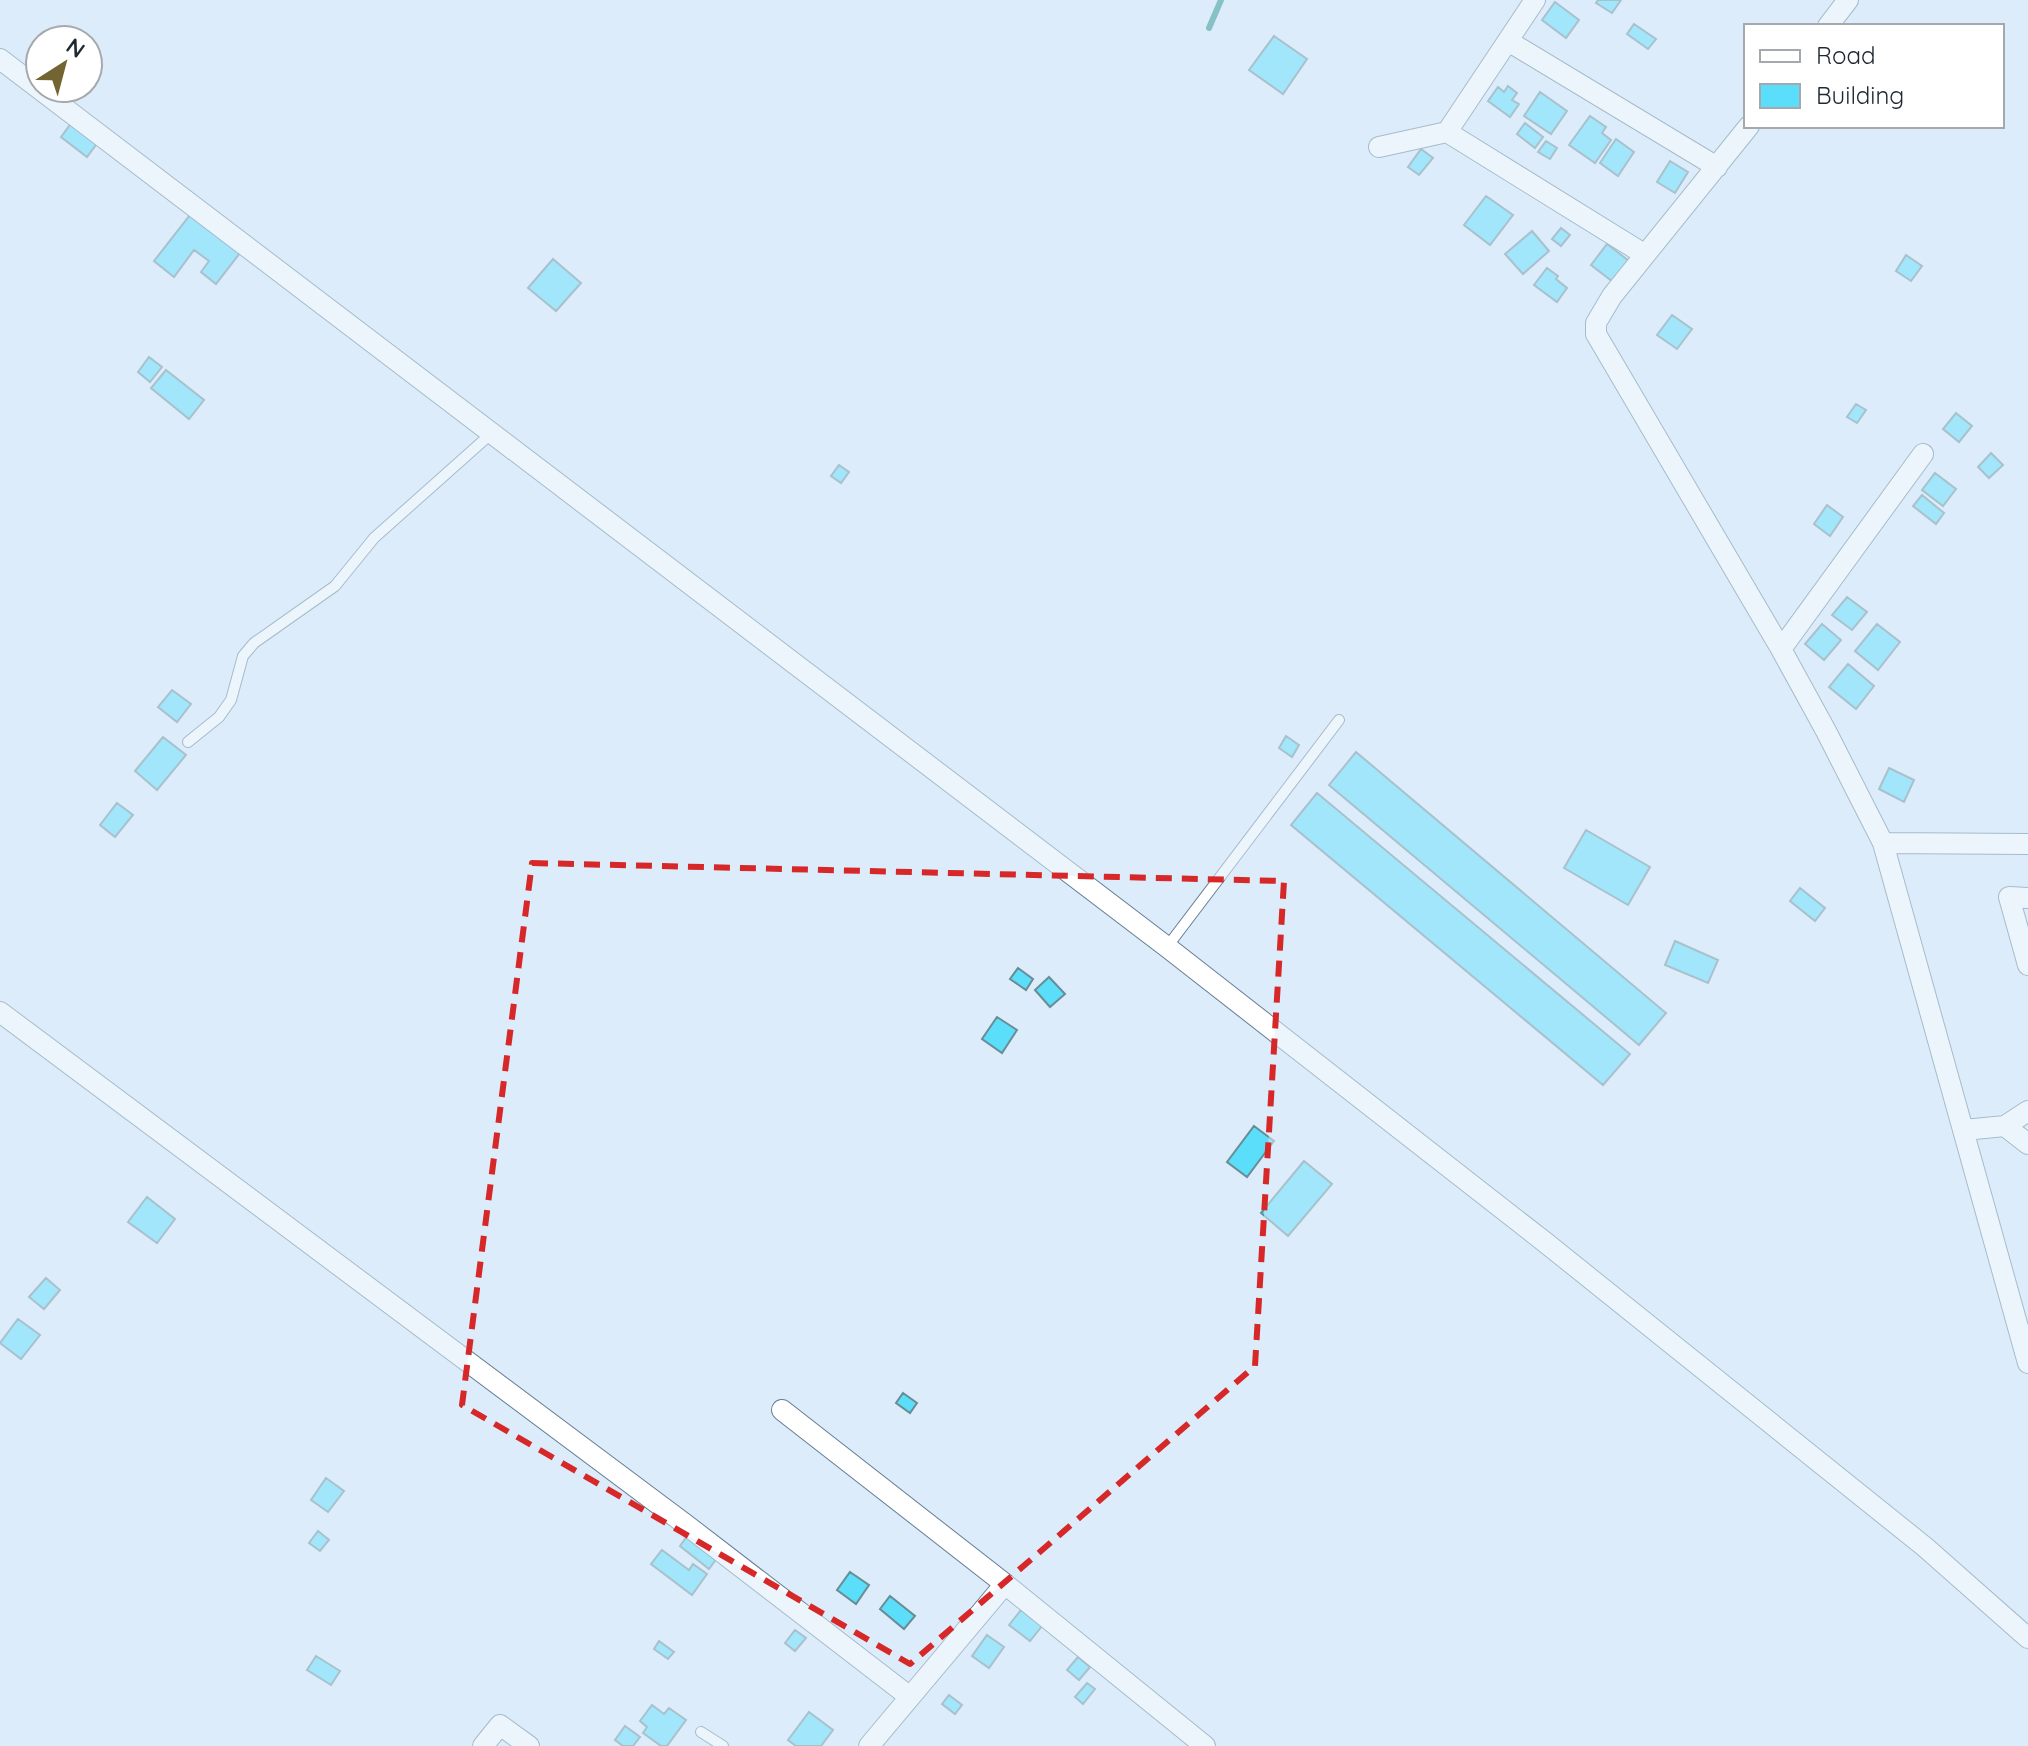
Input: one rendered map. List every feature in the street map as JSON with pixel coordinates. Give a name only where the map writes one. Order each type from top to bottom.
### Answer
[{"type":"street","points":[[1379,147],[1447,132],[1535,0]]},
{"type":"street","points":[[1830,24],[1848,0]]},
{"type":"street","points":[[1508,41],[1717,167]]},
{"type":"street","points":[[0,59],[1167,947],[1546,1243],[1913,1537],[2028,1638]]},
{"type":"street","points":[[1747,128],[1644,254],[1602,311],[1596,323],[1596,334],[1781,649],[1883,843],[2028,1363]]},
{"type":"street","points":[[1447,132],[1644,254]]},
{"type":"street","points":[[1781,649],[1923,454]]},
{"type":"street","points":[[1883,843],[2028,844]]},
{"type":"street","points":[[2028,898],[2009,897],[2028,965]]},
{"type":"street","points":[[0,1012],[685,1524],[910,1697]]},
{"type":"street","points":[[1964,1130],[2005,1126],[2028,1111]]},
{"type":"street","points":[[2005,1126],[2028,1144]]},
{"type":"street","points":[[782,1410],[1005,1584],[1205,1746]]},
{"type":"street","points":[[869,1746],[1005,1584]]},
{"type":"street","points":[[483,1746],[500,1725],[529,1746]]},
{"type":"lane","points":[[188,742],[219,717],[231,700],[243,656],[254,643],[335,586],[374,538],[493,432]]},
{"type":"lane","points":[[1167,947],[1339,720]]},
{"type":"lane","points":[[701,1732],[723,1746]]},
{"type":"highlighted area","points":[[532,863],[1284,881],[1255,1366],[910,1664],[462,1405]]},
{"type":"building","points":[[1598,0],[1621,0],[1612,13],[1596,3]]},
{"type":"building","points":[[1555,2],[1579,20],[1566,38],[1542,20]]},
{"type":"building","points":[[1634,24],[1656,39],[1648,49],[1627,34]]},
{"type":"building","points":[[1274,36],[1307,59],[1283,94],[1249,70]]},
{"type":"building","points":[[1508,86],[1517,93],[1512,100],[1519,104],[1510,117],[1488,101],[1498,87],[1504,92]]},
{"type":"building","points":[[1540,92],[1567,111],[1551,134],[1524,116]]},
{"type":"building","points":[[1590,116],[1606,127],[1602,133],[1611,140],[1595,163],[1569,145]]},
{"type":"building","points":[[75,118],[101,138],[87,157],[61,137]]},
{"type":"building","points":[[1525,123],[1543,137],[1535,148],[1517,134]]},
{"type":"building","points":[[1616,139],[1634,152],[1618,176],[1600,163]]},
{"type":"building","points":[[1546,141],[1557,148],[1550,159],[1538,152]]},
{"type":"building","points":[[1421,149],[1433,158],[1419,175],[1408,167]]},
{"type":"building","points":[[1670,161],[1688,172],[1675,193],[1657,182]]},
{"type":"building","points":[[1486,196],[1513,215],[1490,245],[1464,225]]},
{"type":"building","points":[[190,215],[240,253],[216,284],[201,272],[209,261],[194,250],[174,277],[154,261]]},
{"type":"building","points":[[1561,228],[1570,235],[1561,246],[1552,239]]},
{"type":"building","points":[[1532,231],[1549,251],[1523,274],[1505,254]]},
{"type":"building","points":[[1607,244],[1633,264],[1617,285],[1591,265]]},
{"type":"building","points":[[1906,255],[1922,266],[1911,281],[1896,271]]},
{"type":"building","points":[[553,259],[581,283],[556,311],[528,288]]},
{"type":"building","points":[[1547,268],[1567,288],[1557,302],[1534,285]]},
{"type":"building","points":[[1672,315],[1692,329],[1677,349],[1657,335]]},
{"type":"building","points":[[149,357],[162,367],[150,382],[138,372]]},
{"type":"building","points":[[166,370],[204,400],[189,419],[151,388]]},
{"type":"building","points":[[1856,404],[1866,410],[1857,423],[1847,417]]},
{"type":"building","points":[[1956,413],[1972,426],[1959,442],[1943,429]]},
{"type":"building","points":[[1991,453],[2003,465],[1989,478],[1978,467]]},
{"type":"building","points":[[839,465],[849,472],[841,483],[831,476]]},
{"type":"building","points":[[1935,473],[1956,489],[1943,506],[1922,490]]},
{"type":"building","points":[[1922,495],[1944,513],[1936,524],[1913,506]]},
{"type":"building","points":[[1827,505],[1843,517],[1830,536],[1814,524]]},
{"type":"building","points":[[1847,597],[1867,612],[1852,630],[1832,615]]},
{"type":"building","points":[[1822,624],[1841,640],[1824,660],[1805,644]]},
{"type":"building","points":[[1877,624],[1900,642],[1878,670],[1855,651]]},
{"type":"building","points":[[1848,664],[1874,686],[1856,709],[1829,687]]},
{"type":"building","points":[[172,690],[191,704],[177,722],[158,707]]},
{"type":"building","points":[[1286,736],[1299,745],[1292,757],[1279,748]]},
{"type":"building","points":[[163,737],[186,755],[157,790],[135,771]]},
{"type":"building","points":[[1356,752],[1666,1013],[1639,1045],[1329,785]]},
{"type":"building","points":[[1889,768],[1914,780],[1904,802],[1879,789]]},
{"type":"building","points":[[1317,793],[1630,1054],[1603,1085],[1291,825]]},
{"type":"building","points":[[117,803],[133,815],[115,837],[100,825]]},
{"type":"building","points":[[1586,830],[1650,867],[1628,905],[1564,868]]},
{"type":"building","points":[[1800,888],[1825,908],[1815,921],[1790,901]]},
{"type":"building","points":[[1675,941],[1718,960],[1708,983],[1665,965]]},
{"type":"building","points":[[1018,968],[1033,979],[1026,990],[1010,979]]},
{"type":"building","points":[[1049,977],[1065,994],[1050,1007],[1035,990]]},
{"type":"building","points":[[997,1017],[1017,1030],[1002,1053],[982,1039]]},
{"type":"building","points":[[1254,1126],[1274,1141],[1247,1177],[1227,1162]]},
{"type":"building","points":[[1304,1161],[1332,1184],[1288,1236],[1261,1213]]},
{"type":"building","points":[[147,1197],[175,1219],[157,1243],[128,1222]]},
{"type":"building","points":[[46,1278],[60,1290],[44,1309],[29,1297]]},
{"type":"building","points":[[18,1319],[40,1335],[21,1359],[0,1343]]},
{"type":"building","points":[[903,1393],[917,1403],[910,1413],[896,1403]]},
{"type":"building","points":[[326,1478],[344,1491],[328,1512],[311,1500]]},
{"type":"building","points":[[318,1531],[329,1540],[320,1551],[309,1543]]},
{"type":"building","points":[[688,1535],[717,1558],[709,1569],[680,1546]]},
{"type":"building","points":[[662,1550],[689,1570],[693,1564],[707,1574],[692,1595],[651,1564]]},
{"type":"building","points":[[850,1572],[869,1585],[856,1604],[837,1590]]},
{"type":"building","points":[[890,1596],[915,1616],[904,1629],[880,1609]]},
{"type":"building","points":[[1021,1610],[1042,1626],[1030,1641],[1009,1625]]},
{"type":"building","points":[[795,1630],[806,1638],[795,1651],[785,1643]]},
{"type":"building","points":[[987,1635],[1004,1647],[989,1668],[972,1656]]},
{"type":"building","points":[[659,1641],[674,1652],[668,1659],[654,1649]]},
{"type":"building","points":[[316,1656],[340,1671],[331,1685],[307,1670]]},
{"type":"building","points":[[1078,1657],[1090,1667],[1079,1680],[1067,1670]]},
{"type":"building","points":[[1087,1683],[1095,1689],[1083,1704],[1075,1697]]},
{"type":"building","points":[[949,1695],[962,1705],[955,1714],[942,1704]]},
{"type":"building","points":[[652,1705],[664,1714],[669,1708],[686,1720],[667,1746],[661,1746],[643,1733],[647,1727],[640,1721]]},
{"type":"building","points":[[809,1712],[833,1730],[821,1746],[796,1746],[788,1740]]},
{"type":"building","points":[[625,1726],[640,1737],[633,1746],[623,1746],[615,1740]]},
{"type":"waterway","points":[[1209,28],[1221,0]]}]
